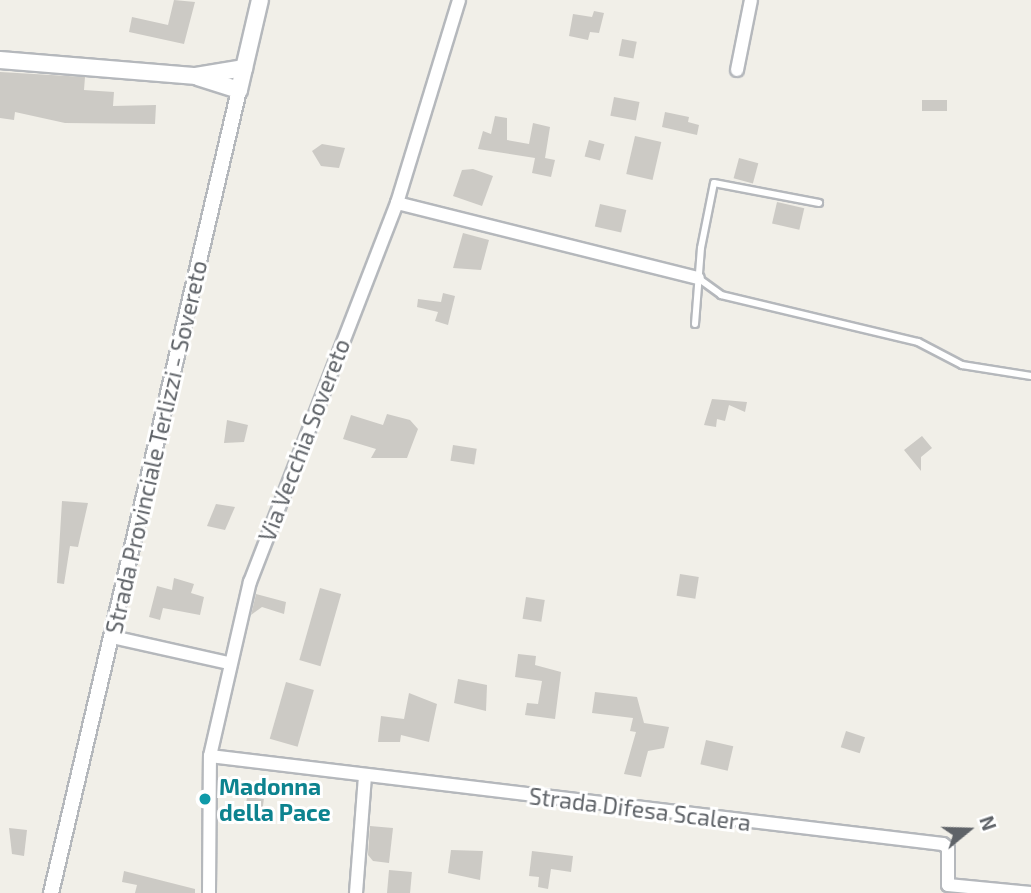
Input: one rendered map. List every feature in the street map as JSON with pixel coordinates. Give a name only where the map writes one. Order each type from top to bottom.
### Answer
[{"type":"main road","name":"Strada Provinciale Terlizzi - Sovereto","points":[[239,90],[260,0]]},
{"type":"main road","points":[[0,60],[196,76],[239,90]]},
{"type":"main road","points":[[196,76],[244,68]]},
{"type":"street","name":"Via Vecchia Sovereto","points":[[209,893],[210,756],[228,663],[278,500],[397,203],[458,0]]},
{"type":"street","points":[[737,70],[751,0]]},
{"type":"street","name":"Strada Provinciale Terlizzi - Sovereto","points":[[51,893],[239,90]]},
{"type":"street","points":[[397,203],[698,278]]},
{"type":"street","points":[[112,637],[228,663]]},
{"type":"street","name":"Strada Difesa Scalera","points":[[210,756],[365,777],[943,844],[948,849],[948,885],[1031,893]]},
{"type":"street","points":[[356,893],[365,777]]},
{"type":"lane","points":[[695,324],[698,278],[714,184],[819,203]]},
{"type":"lane","points":[[698,278],[721,295],[918,342],[962,365],[1031,376]]},
{"type":"building","points":[[174,0],[195,2],[184,44],[129,32],[132,17],[168,25]]},
{"type":"building","points":[[594,11],[604,13],[599,33],[590,32],[588,40],[569,36],[573,14],[592,17]]},
{"type":"building","points":[[622,39],[637,42],[633,59],[619,56]]},
{"type":"building","points":[[0,72],[85,77],[84,90],[114,92],[113,106],[156,105],[155,124],[65,123],[15,112],[14,120],[0,118]]},
{"type":"building","points":[[614,97],[640,102],[636,121],[610,116]]},
{"type":"building","points":[[922,100],[947,100],[947,111],[922,111]]},
{"type":"building","points":[[665,112],[689,117],[688,122],[699,125],[697,135],[662,127]]},
{"type":"building","points":[[495,116],[507,118],[507,140],[529,144],[533,123],[550,127],[545,158],[555,160],[551,177],[532,173],[535,158],[478,149],[483,131],[491,134]]},
{"type":"building","points":[[635,136],[661,142],[653,180],[626,174]]},
{"type":"building","points":[[589,140],[604,144],[600,161],[585,156]]},
{"type":"building","points":[[322,144],[345,148],[339,168],[321,166],[312,151]]},
{"type":"building","points":[[739,158],[758,163],[753,183],[734,178]]},
{"type":"building","points":[[473,169],[493,176],[482,206],[453,196],[462,170]]},
{"type":"building","points":[[777,202],[804,208],[799,230],[772,223]]},
{"type":"building","points":[[600,204],[626,210],[621,232],[595,226]]},
{"type":"building","points":[[463,233],[489,240],[481,270],[453,268]]},
{"type":"building","points":[[443,293],[455,296],[448,325],[435,321],[438,312],[417,307],[418,299],[441,302]]},
{"type":"building","points":[[712,399],[747,402],[745,412],[729,405],[725,421],[717,419],[716,427],[704,425]]},
{"type":"building","points":[[387,414],[410,420],[418,429],[407,458],[371,458],[376,449],[343,439],[351,415],[383,425]]},
{"type":"building","points":[[227,420],[248,425],[244,442],[224,443]]},
{"type":"building","points":[[922,436],[932,448],[921,457],[921,471],[904,450]]},
{"type":"building","points":[[453,445],[477,449],[474,465],[450,461]]},
{"type":"building","points":[[62,501],[88,503],[78,547],[70,546],[64,584],[57,583]]},
{"type":"building","points":[[216,504],[235,507],[225,530],[207,526]]},
{"type":"building","points":[[680,574],[699,577],[695,599],[677,596]]},
{"type":"building","points":[[174,578],[194,584],[191,593],[204,597],[200,615],[163,608],[160,620],[149,617],[157,586],[172,590]]},
{"type":"building","points":[[320,588],[341,594],[320,666],[299,660]]},
{"type":"building","points":[[256,594],[286,602],[284,614],[262,607],[251,615]]},
{"type":"building","points":[[526,597],[545,600],[541,622],[523,619]]},
{"type":"building","points":[[518,654],[536,656],[535,665],[561,672],[555,719],[525,715],[527,703],[538,704],[542,681],[515,677]]},
{"type":"building","points":[[458,679],[487,685],[486,711],[454,703]]},
{"type":"building","points":[[286,682],[314,690],[298,747],[270,739]]},
{"type":"building","points":[[595,692],[637,697],[644,723],[669,727],[664,748],[648,751],[641,777],[624,774],[636,732],[630,731],[633,718],[592,713]]},
{"type":"building","points":[[409,693],[437,704],[429,742],[401,735],[400,742],[378,742],[381,716],[404,719]]},
{"type":"building","points":[[846,731],[865,737],[860,753],[841,747]]},
{"type":"building","points":[[706,740],[733,746],[728,771],[700,764]]},
{"type":"building","points":[[247,797],[264,799],[262,818],[245,816]]},
{"type":"building","points":[[370,826],[393,828],[389,863],[373,861],[368,855]]},
{"type":"building","points":[[9,828],[27,830],[24,856],[12,854]]},
{"type":"building","points":[[451,850],[483,851],[480,880],[448,873]]},
{"type":"building","points":[[532,851],[573,856],[571,872],[551,869],[548,889],[538,887],[539,877],[529,876]]},
{"type":"building","points":[[389,870],[412,872],[410,893],[387,893]]},
{"type":"building","points":[[124,871],[195,889],[195,893],[135,893],[137,885],[122,882]]},
{"type":"place","name":"Madonna della Pace","points":[[205,799]]}]
